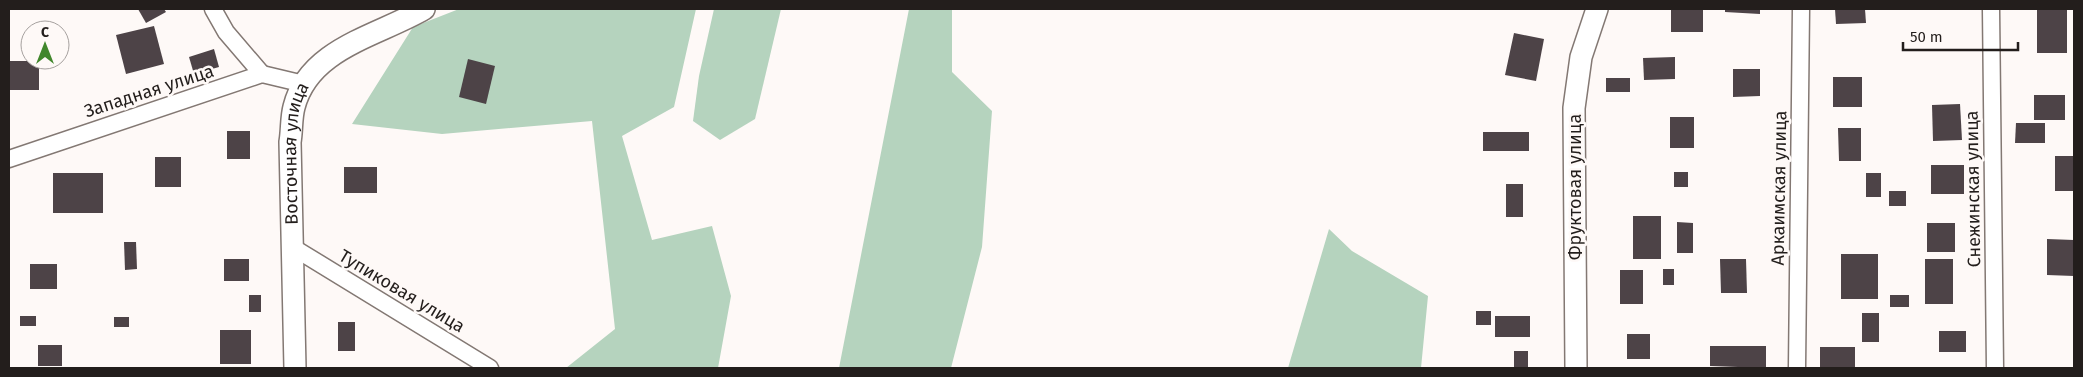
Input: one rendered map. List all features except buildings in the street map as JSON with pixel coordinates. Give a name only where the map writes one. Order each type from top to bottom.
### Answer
[{"type":"street","points":[[213,9],[226,32],[262,74],[304,84]]},
{"type":"street","name":"Восточная улица","points":[[295,368],[294,248],[290,142],[294,107],[304,84],[319,64],[339,50],[405,20],[424,9]]},
{"type":"street","name":"Фруктовая улица","points":[[1576,368],[1574,108],[1581,57],[1597,9]]},
{"type":"street","name":"Аркаимская улица","points":[[1798,368],[1801,9]]},
{"type":"street","name":"Снежинская улица","points":[[1991,9],[1995,368]]},
{"type":"street","name":"Западная улица","points":[[9,158],[262,74]]},
{"type":"street","name":"Тупиковая улица","points":[[294,248],[490,368]]},
{"type":"green space","points":[[459,9],[696,9],[674,107],[622,136],[652,240],[712,226],[731,296],[718,368],[566,368],[615,329],[592,121],[442,134],[352,124],[413,27]]},
{"type":"green space","points":[[714,9],[781,9],[755,119],[720,140],[693,121],[699,76]]},
{"type":"green space","points":[[909,9],[952,9],[952,72],[992,111],[982,247],[951,368],[839,368]]},
{"type":"green space","points":[[1329,229],[1352,251],[1428,296],[1421,368],[1288,368]]}]
